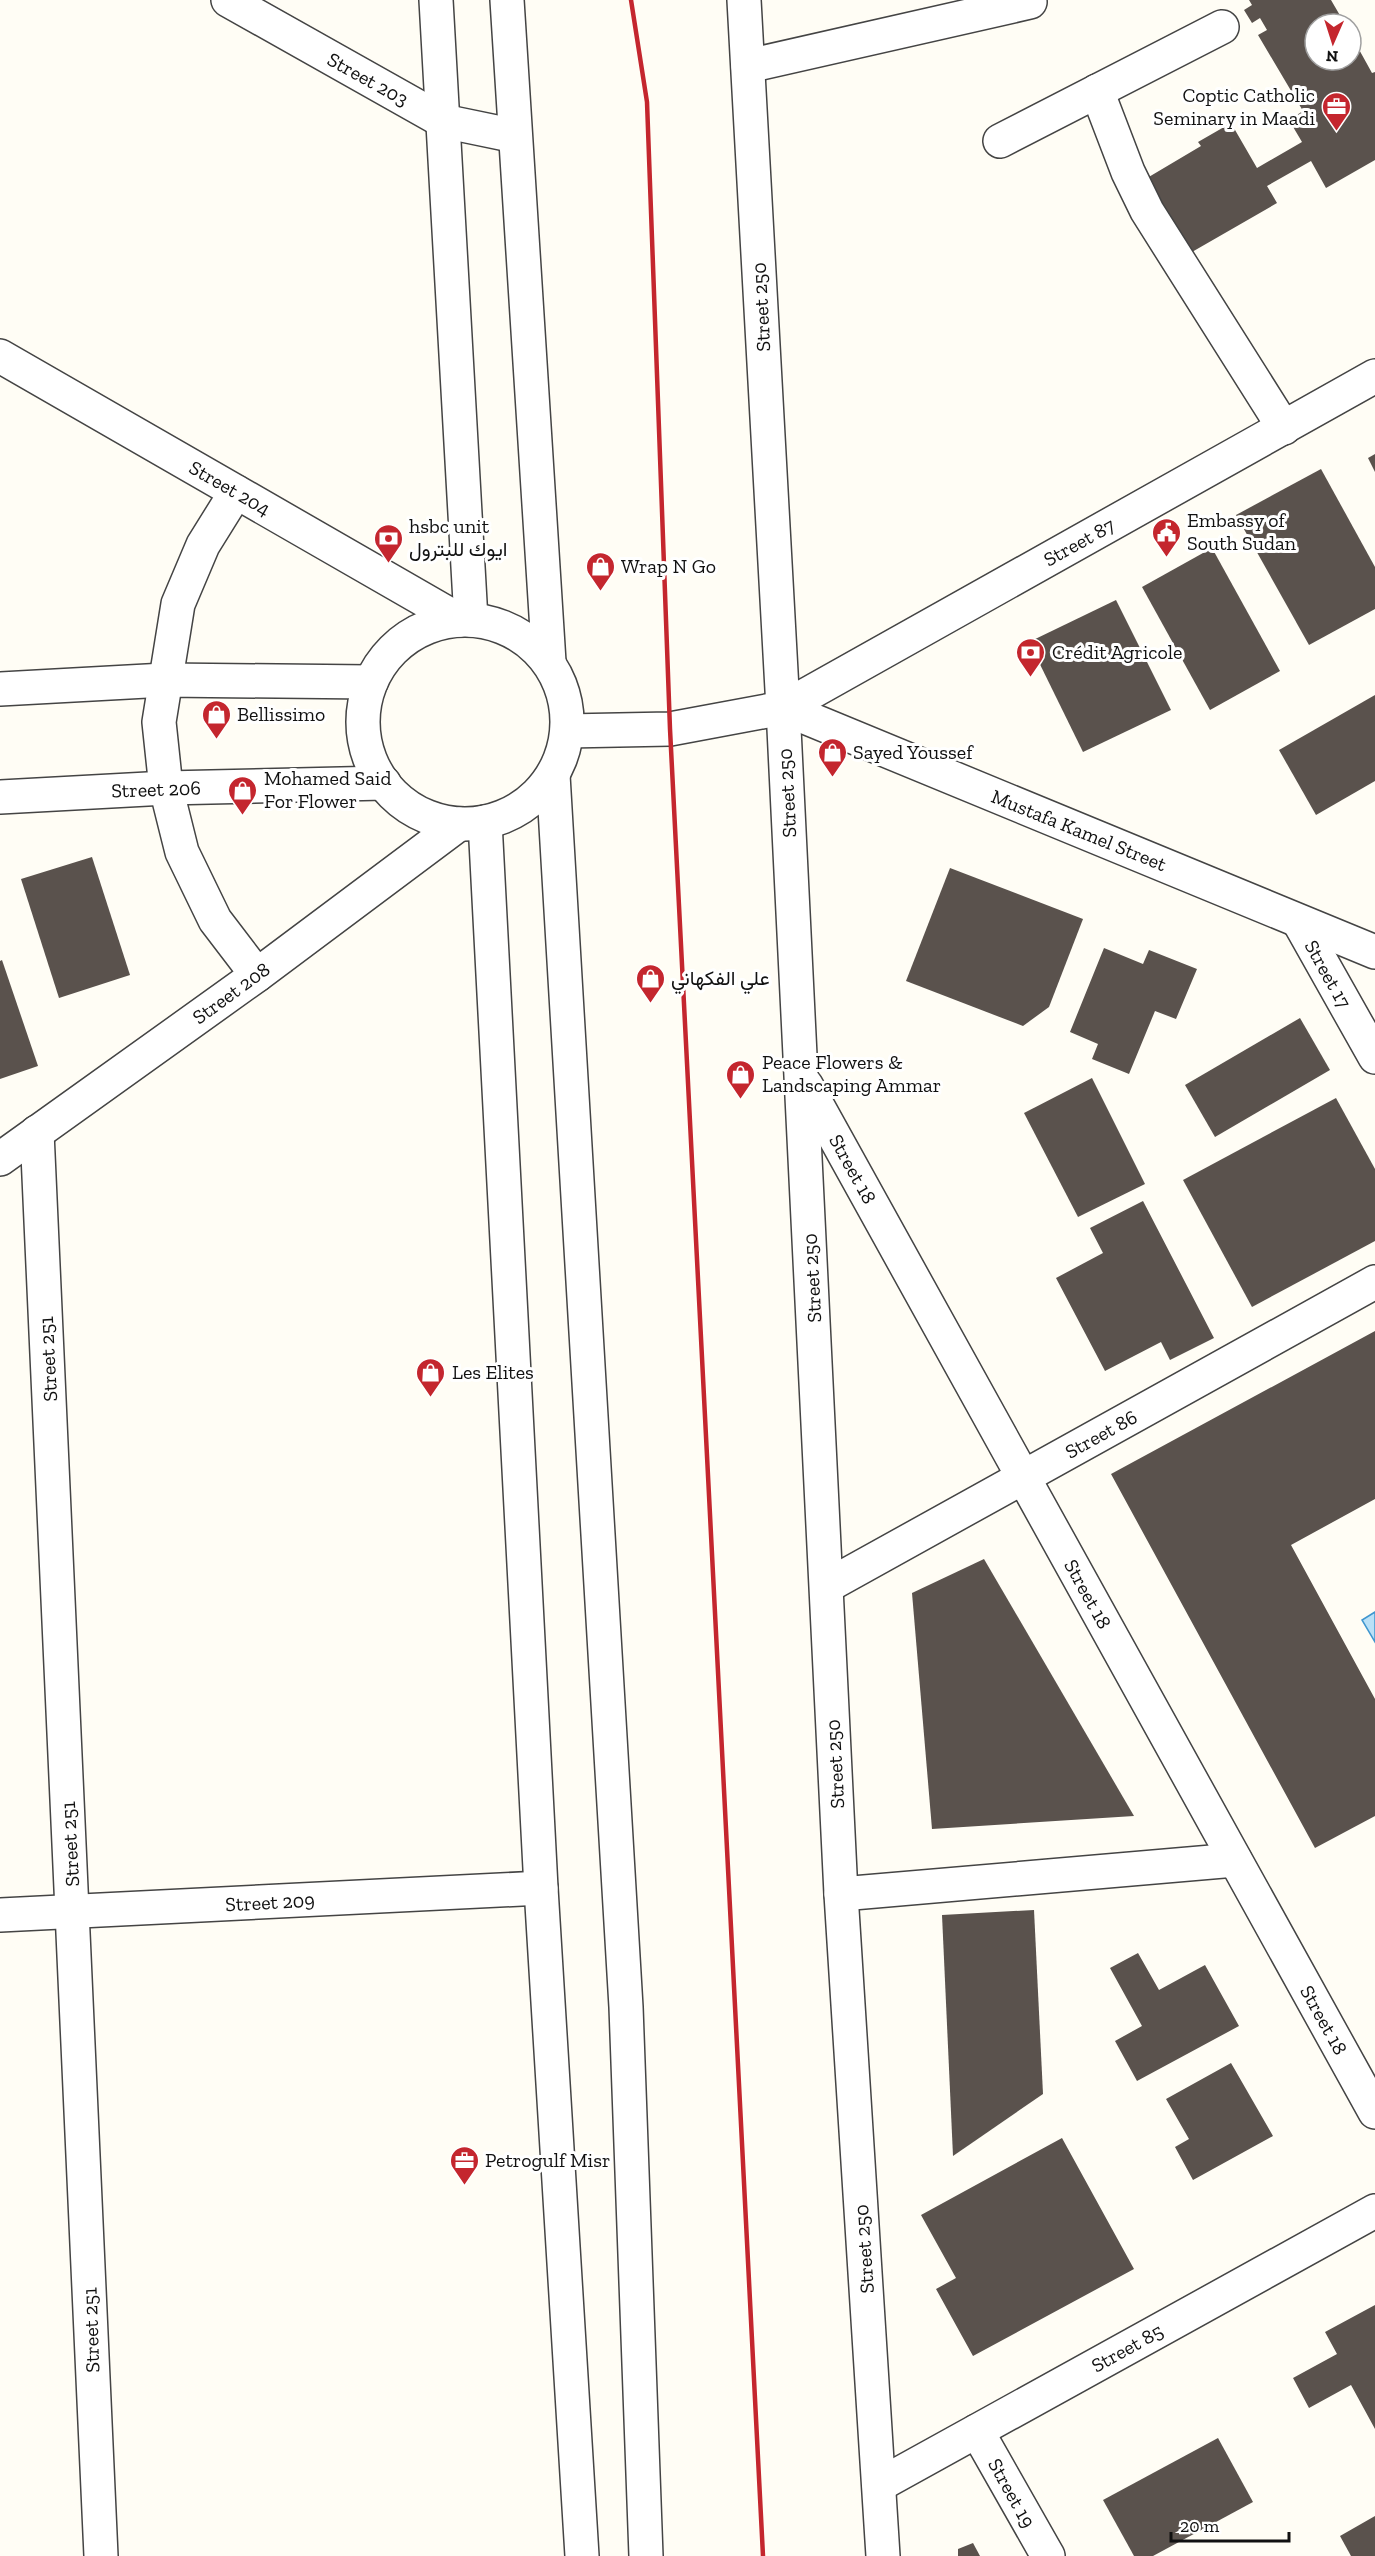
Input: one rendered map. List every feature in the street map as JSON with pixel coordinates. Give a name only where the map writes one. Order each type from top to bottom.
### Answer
[{"type":"street","points":[[436,0],[465,620]]},
{"type":"street","points":[[507,0],[549,662]]},
{"type":"street","name":"Street 250","points":[[744,0],[802,1077],[841,1894],[883,2556]]},
{"type":"street","name":"Street 203","points":[[232,1],[443,121],[515,136]]},
{"type":"street","points":[[748,66],[1030,2]]},
{"type":"street","points":[[1000,141],[1222,27]]},
{"type":"street","points":[[1097,91],[1128,172],[1147,211],[1284,428]]},
{"type":"street","name":"Street 204","points":[[0,356],[465,620]]},
{"type":"street","name":"Street 87","points":[[783,708],[1375,376]]},
{"type":"street","points":[[236,492],[202,545],[178,604],[159,722],[166,788],[182,852],[215,920],[257,975]]},
{"type":"street","points":[[465,620],[501,626],[527,640],[549,662],[561,684],[567,706],[567,731],[563,753],[553,775],[543,789],[517,810],[472,823],[430,818],[404,804],[384,783],[370,760],[363,734],[363,708],[371,682],[382,662],[397,645],[416,632],[437,623],[465,620]]},
{"type":"street","points":[[0,689],[165,680],[371,682]]},
{"type":"street","points":[[567,731],[670,729],[783,708]]},
{"type":"street","name":"Mustafa Kamel Street","points":[[783,708],[1375,952]]},
{"type":"street","points":[[553,775],[626,2007],[646,2556]]},
{"type":"street","name":"Street 206","points":[[0,796],[166,788],[384,783]]},
{"type":"street","points":[[472,823],[582,2556]]},
{"type":"street","name":"Street 208","points":[[0,1159],[472,823]]},
{"type":"street","name":"Street 17","points":[[1299,922],[1375,1057]]},
{"type":"street","name":"Street 18","points":[[802,1077],[1375,2112]]},
{"type":"street","name":"Street 251","points":[[37,1132],[101,2556]]},
{"type":"street","name":"Street 86","points":[[827,1586],[1375,1282]]},
{"type":"street","points":[[841,1894],[1235,1860]]},
{"type":"street","name":"Street 209","points":[[0,1915],[541,1888]]},
{"type":"street","name":"Street 85","points":[[879,2485],[1375,2211]]},
{"type":"street","name":"Street 19","points":[[977,2431],[1048,2556]]},
{"type":"water","points":[[1375,1612],[1375,1642],[1362,1620]]},
{"type":"building","name":"Coptic Catholic Seminary in Maadi","points":[[1249,0],[1331,0],[1338,12],[1303,12],[1303,72],[1363,72],[1363,57],[1372,73],[1375,72],[1375,160],[1326,188],[1311,161],[1267,186],[1277,203],[1185,256],[1142,181],[1201,146],[1198,142],[1231,123],[1257,168],[1302,142],[1289,120],[1303,111],[1258,35],[1267,30],[1260,18],[1252,23],[1244,10],[1252,5]]},
{"type":"building","points":[[1375,454],[1375,472],[1368,458]]},
{"type":"building","points":[[1321,469],[1375,567],[1375,609],[1309,645],[1236,515]]},
{"type":"building","points":[[1212,548],[1280,671],[1210,710],[1142,587]]},
{"type":"building","points":[[1116,600],[1171,710],[1083,752],[1029,642]]},
{"type":"building","points":[[1375,695],[1375,781],[1316,815],[1279,750]]},
{"type":"building","points":[[92,857],[130,975],[59,998],[21,879]]},
{"type":"building","points":[[950,868],[1083,919],[1049,1007],[1023,1026],[906,981]]},
{"type":"building","points":[[1104,948],[1143,964],[1149,950],[1197,969],[1176,1019],[1155,1011],[1129,1074],[1092,1059],[1098,1044],[1070,1032]]},
{"type":"building","points":[[2,960],[38,1066],[0,1079],[0,961]]},
{"type":"building","points":[[1300,1018],[1330,1070],[1215,1137],[1185,1085]]},
{"type":"building","points":[[1092,1078],[1145,1184],[1078,1217],[1024,1113]]},
{"type":"building","points":[[1336,1098],[1375,1169],[1375,1241],[1252,1307],[1183,1180]]},
{"type":"building","points":[[1143,1201],[1214,1338],[1170,1360],[1161,1342],[1105,1371],[1056,1278],[1103,1253],[1090,1228]]},
{"type":"building","points":[[1375,1331],[1375,1499],[1291,1545],[1375,1699],[1375,1816],[1315,1848],[1111,1474]]},
{"type":"building","points":[[984,1559],[1134,1816],[932,1829],[912,1593]]},
{"type":"building","points":[[1034,1910],[1043,2094],[953,2156],[942,1915]]},
{"type":"building","points":[[1138,1953],[1159,1990],[1205,1965],[1239,2026],[1137,2081],[1115,2041],[1142,2026],[1110,1968]]},
{"type":"building","points":[[1231,2063],[1273,2136],[1193,2180],[1175,2147],[1189,2139],[1166,2099]]},
{"type":"building","points":[[1062,2138],[1134,2269],[973,2356],[936,2289],[956,2278],[921,2215]]},
{"type":"building","points":[[1375,2305],[1375,2429],[1351,2385],[1309,2408],[1293,2378],[1337,2354],[1325,2332]]},
{"type":"building","points":[[1218,2438],[1253,2502],[1153,2556],[1134,2556],[1103,2500]]},
{"type":"building","points":[[1375,2516],[1375,2556],[1351,2556],[1340,2536]]},
{"type":"building","points":[[973,2543],[980,2556],[958,2556],[958,2549]]},
{"type":"railway","points":[[631,0],[647,102],[670,729],[763,2556]]},
{"type":"place","name":"Coptic Catholic Seminary in Maadi","points":[[1336,132]]},
{"type":"place","name":"Embassy of South Sudan","points":[[1166,558]]},
{"type":"place","name":"hsbc unit ايوك للبترول","points":[[388,564]]},
{"type":"place","name":"Wrap N Go","points":[[600,592]]},
{"type":"place","name":"Crédit Agricole","points":[[1031,678]]},
{"type":"place","name":"Bellissimo","points":[[216,740]]},
{"type":"place","name":"Sayed Youssef","points":[[832,778]]},
{"type":"place","name":"Mohamed Said For Flower","points":[[243,816]]},
{"type":"place","name":"علي الفكهاني","points":[[650,1004]]},
{"type":"place","name":"Peace Flowers & Landscaping Ammar","points":[[741,1100]]},
{"type":"place","name":"Les Elites","points":[[431,1398]]},
{"type":"place","name":"Petrogulf Misr","points":[[464,2186]]}]
